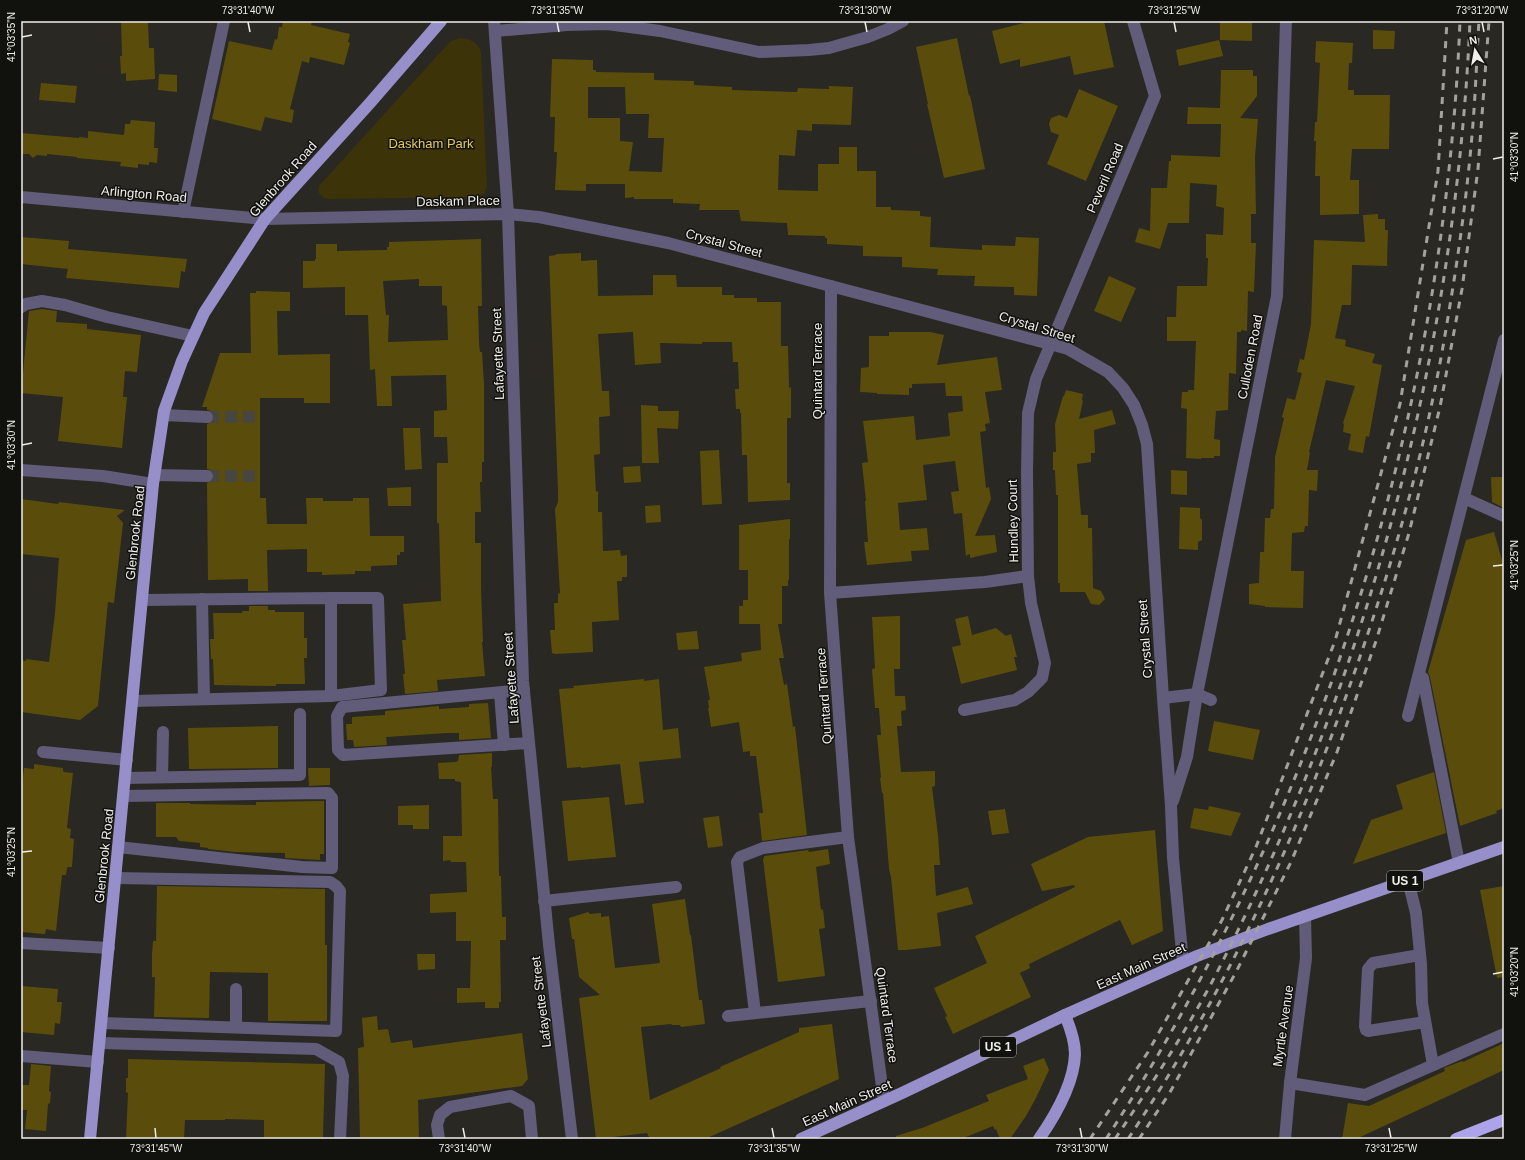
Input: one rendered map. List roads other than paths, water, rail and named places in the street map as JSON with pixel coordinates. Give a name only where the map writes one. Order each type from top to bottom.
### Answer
[{"type":"highway","points":[[1456,1139],[1504,1120]]},
{"type":"main road","name":"Glenbrook Road","points":[[90,1139],[154,480],[164,415],[182,361],[204,313],[265,219],[370,103],[441,21]]},
{"type":"main road","name":"East Main Street","points":[[801,1139],[1065,1015],[1213,949],[1504,847]]},
{"type":"main road","points":[[1039,1139],[1062,1099],[1073,1068],[1075,1053],[1071,1029],[1065,1015]]},
{"type":"street","points":[[183,212],[224,21]]},
{"type":"street","points":[[495,26],[607,24],[660,31],[759,52],[829,48],[888,30],[903,21]]},
{"type":"street","name":"Peveril Road","points":[[1050,344],[1155,96],[1133,21]]},
{"type":"street","name":"Culloden Road","points":[[1171,806],[1187,757],[1198,694],[1277,296],[1286,21]]},
{"type":"street","name":"Daskam Place","points":[[265,219],[508,214],[495,26]]},
{"type":"street","name":"Arlington Road","points":[[21,197],[265,219]]},
{"type":"street","name":"Crystal Street","points":[[508,214],[539,217],[661,241],[1068,349],[1108,372],[1123,388],[1134,405],[1142,425],[1147,444],[1171,806],[1173,858],[1183,962]]},
{"type":"street","name":"Lafayette Street","points":[[508,214],[524,690],[544,901],[572,1139]]},
{"type":"street","name":"Quintard Terrace","points":[[831,286],[830,593],[848,837],[884,1101]]},
{"type":"street","points":[[21,307],[26,304],[42,301],[65,305],[107,317],[193,336]]},
{"type":"street","points":[[1408,716],[1504,340]]},
{"type":"street","name":"Hundley Court","points":[[830,593],[985,582],[1028,576],[1028,413],[1036,379],[1050,344]]},
{"type":"street","points":[[164,415],[207,417]]},
{"type":"street","points":[[21,470],[154,480],[207,476]]},
{"type":"street","points":[[1464,498],[1504,516]]},
{"type":"street","points":[[964,710],[1015,700],[1028,692],[1042,678],[1044,663],[1031,603],[1028,576]]},
{"type":"street","points":[[331,598],[331,696]]},
{"type":"street","points":[[132,701],[331,696],[381,690],[378,598],[142,600]]},
{"type":"street","points":[[202,599],[204,699]]},
{"type":"street","points":[[1418,675],[1423,678],[1459,863]]},
{"type":"street","points":[[524,690],[342,707],[337,716],[338,750],[343,755],[529,743]]},
{"type":"street","points":[[500,693],[504,745]]},
{"type":"street","points":[[1163,698],[1198,694],[1211,700]]},
{"type":"street","points":[[125,778],[300,775],[300,714]]},
{"type":"street","points":[[162,777],[163,732]]},
{"type":"street","points":[[43,752],[127,760]]},
{"type":"street","points":[[118,847],[302,867],[332,868],[332,798],[328,793],[123,796]]},
{"type":"street","points":[[755,1013],[737,862],[740,857],[763,848],[848,837]]},
{"type":"street","points":[[102,1023],[336,1031],[340,892],[336,886],[330,882],[116,878]]},
{"type":"street","points":[[1408,880],[1416,913],[1422,1003],[1433,1065]]},
{"type":"street","points":[[544,901],[676,887]]},
{"type":"street","name":"Myrtle Avenue","points":[[1285,1139],[1290,1083],[1306,958],[1305,916]]},
{"type":"street","points":[[21,943],[109,948]]},
{"type":"street","points":[[1420,955],[1373,963],[1369,966],[1365,1026],[1366,1030],[1368,1031],[1425,1022]]},
{"type":"street","points":[[236,989],[236,1027]]},
{"type":"street","points":[[728,1016],[871,1001]]},
{"type":"street","points":[[1290,1083],[1364,1095],[1504,1034]]},
{"type":"street","points":[[100,1043],[316,1049],[339,1062],[342,1076],[340,1139]]},
{"type":"street","points":[[21,1056],[98,1062]]},
{"type":"street","points":[[439,1139],[437,1125],[440,1115],[450,1107],[511,1096],[529,1106],[532,1139]]},
{"type":"tunnel","points":[[207,417],[260,417]]},
{"type":"tunnel","points":[[207,476],[260,476]]},
{"type":"railway","points":[[1090,1139],[1148,1052],[1222,920],[1256,847],[1335,641],[1400,404],[1438,171],[1447,21]]},
{"type":"railway","points":[[1106,1139],[1161,1050],[1186,1005],[1211,959],[1264,849],[1311,736],[1352,621],[1387,504],[1415,384],[1437,264],[1452,143],[1460,21]]},
{"type":"railway","points":[[1115,1139],[1165,1062],[1201,1002],[1267,869],[1315,754],[1357,635],[1393,515],[1422,394],[1445,270],[1461,146],[1470,21]]},
{"type":"railway","points":[[1128,1139],[1162,1086],[1225,976],[1280,862],[1328,745],[1380,596],[1419,461],[1439,369],[1447,323],[1469,163],[1474,110],[1479,21]]},
{"type":"railway","points":[[1139,1139],[1169,1094],[1236,972],[1291,862],[1337,752],[1376,641],[1409,533],[1440,407],[1462,289],[1478,169],[1489,21]]},
{"type":"park label","name":"Daskham Park","points":[[431,143]]}]
